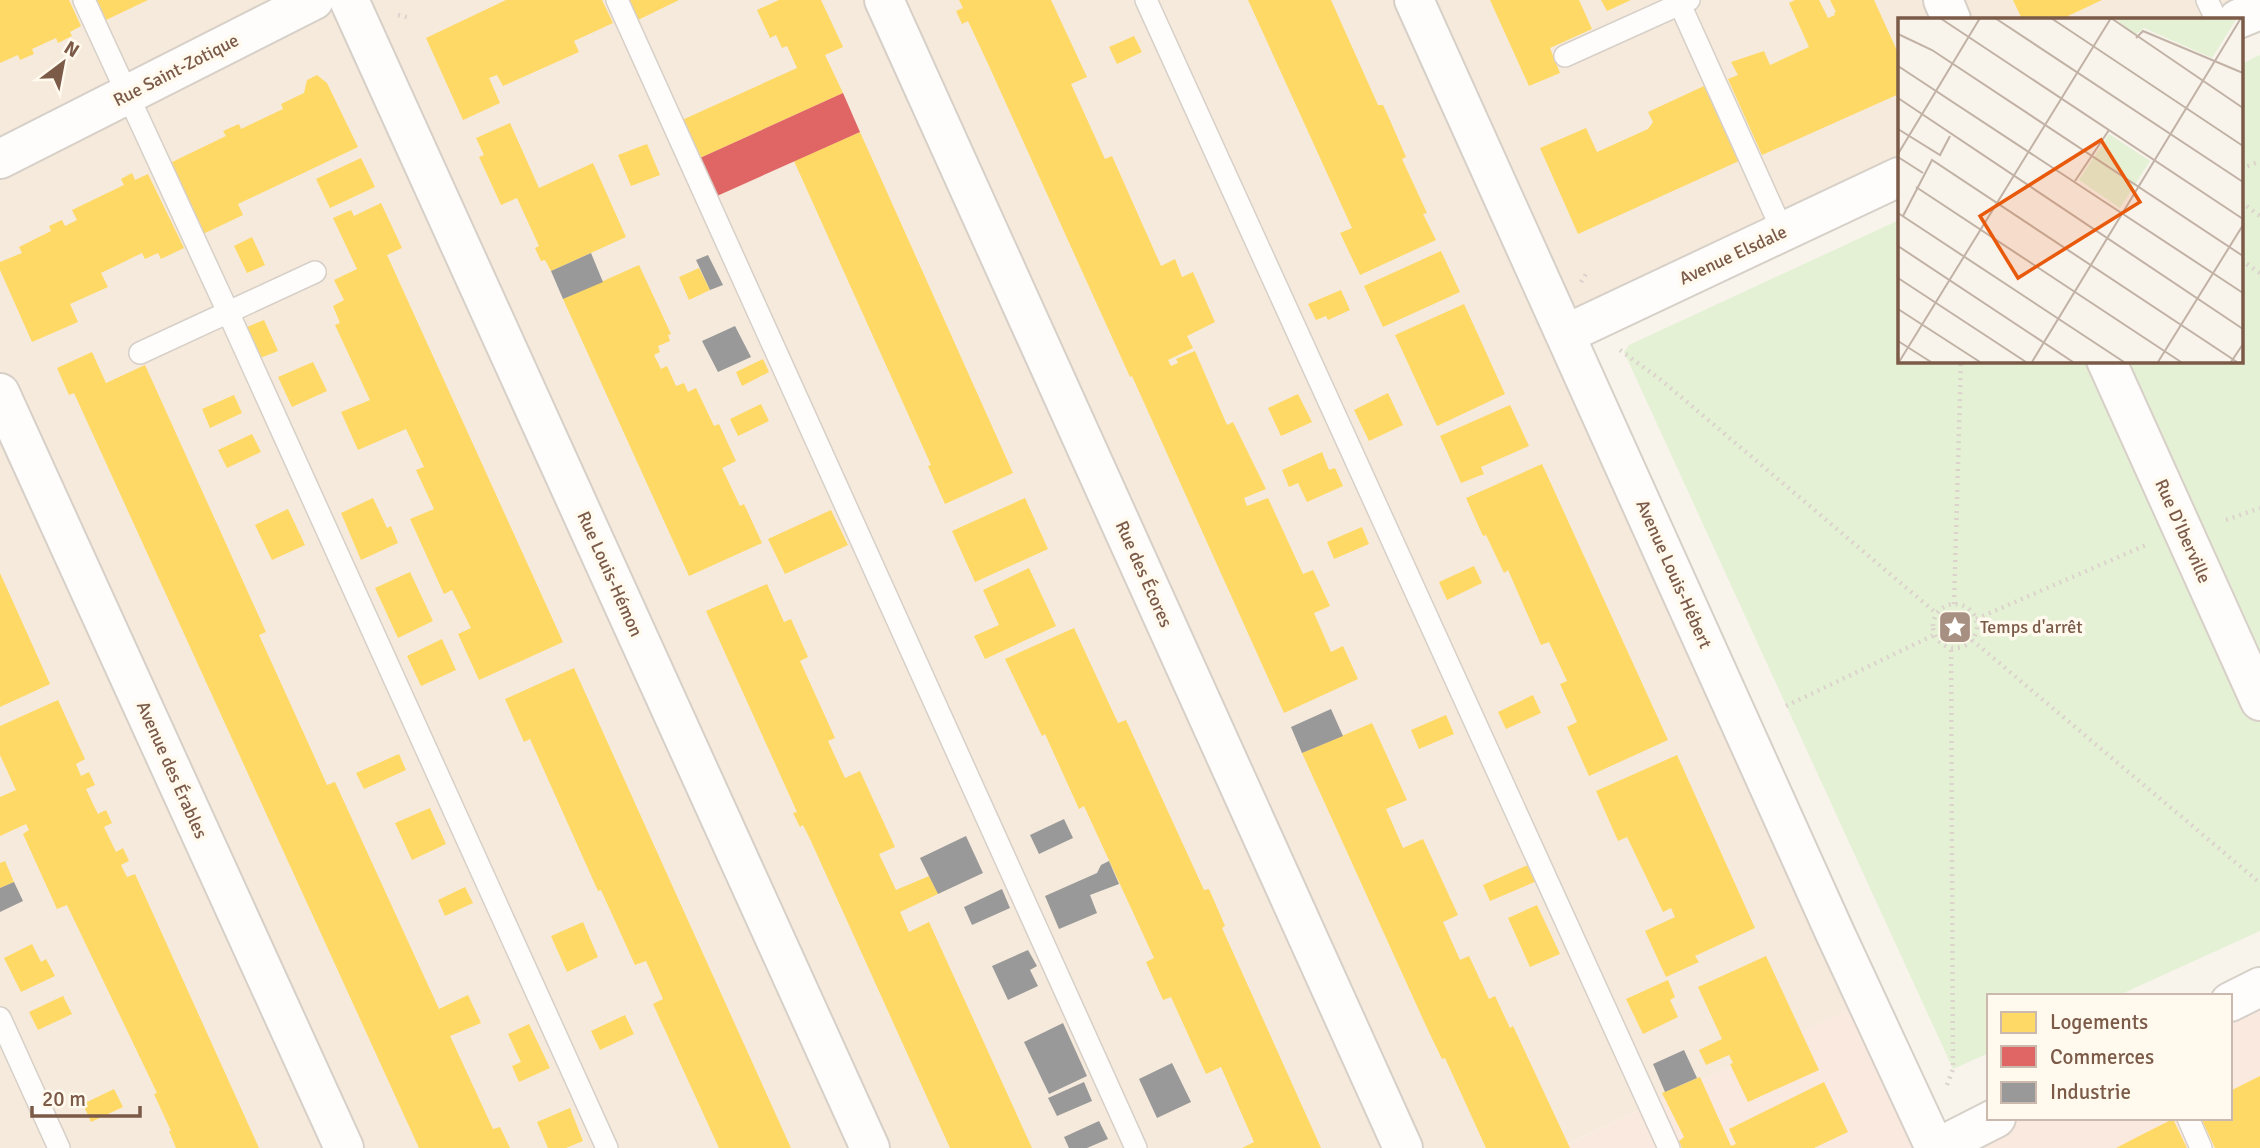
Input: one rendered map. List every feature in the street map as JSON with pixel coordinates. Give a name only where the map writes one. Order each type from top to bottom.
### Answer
[{"type":"street","name":"Rue Saint-Zotique","points":[[0,159],[314,0]]},
{"type":"street","name":"Rue Louis-Hémon","points":[[349,0],[870,1148]]},
{"type":"street","name":"Rue des Écores","points":[[884,0],[1403,1148]]},
{"type":"street","name":"Avenue Louis-Hébert","points":[[1414,0],[1835,933],[1936,1148]]},
{"type":"street","points":[[1942,0],[1951,18]]},
{"type":"street","points":[[2240,18],[2260,10]]},
{"type":"street","name":"Avenue Elsdale","points":[[1566,334],[1898,177]]},
{"type":"street","name":"Rue D'Iberville","points":[[2106,362],[2260,701]]},
{"type":"street","name":"Avenue des Érables","points":[[0,393],[344,1148]]},
{"type":"street","points":[[2232,1001],[2260,988]]},
{"type":"street","points":[[1936,1148],[1992,1120]]},
{"type":"lane","points":[[84,0],[229,312],[607,1148]]},
{"type":"lane","points":[[617,0],[1136,1148]]},
{"type":"lane","points":[[1146,0],[1669,1148]]},
{"type":"lane","points":[[2207,0],[2216,18]]},
{"type":"lane","points":[[1565,56],[1682,1],[1783,232]]},
{"type":"lane","points":[[141,353],[316,272]]},
{"type":"lane","points":[[0,1018],[59,1148]]},
{"type":"lane","points":[[2189,1120],[2201,1148]]},
{"type":"path","points":[[2242,169],[2260,161]]},
{"type":"path","points":[[2242,203],[2260,216]]},
{"type":"path","points":[[2242,261],[2260,273]]},
{"type":"path","points":[[1581,282],[1588,271]]},
{"type":"path","points":[[1624,352],[1672,389],[1936,614]]},
{"type":"path","points":[[1954,604],[1961,362]]},
{"type":"path","points":[[2226,520],[2260,508]]},
{"type":"path","points":[[1976,620],[2146,545]]},
{"type":"path","points":[[1954,604],[1968,608],[1976,620],[1976,634],[1959,649],[1951,649],[1938,641],[1932,628],[1941,608],[1954,604]]},
{"type":"path","points":[[1786,706],[1934,635]]},
{"type":"path","points":[[1972,640],[2260,883]]},
{"type":"path","points":[[1951,649],[1953,1069]]},
{"type":"shaded area","points":[[0,0],[2260,0],[2239,18],[1898,18],[1898,177],[1567,334],[1866,1001],[1559,1148],[0,1148]]},
{"type":"shaded area","points":[[2260,988],[2260,1148],[1937,1148],[1993,1120],[2232,1120],[2232,1002]]},
{"type":"shaded area","points":[[1866,1001],[1935,1148],[1560,1148]]},
{"type":"green space","points":[[2260,55],[2260,931],[2121,994],[1987,994],[1987,1054],[1953,1069],[1624,352],[1629,345],[1898,220],[1898,362],[2242,362],[2242,64]]},
{"type":"building: Logements","points":[[0,0],[69,0],[81,26],[70,32],[72,36],[58,43],[56,38],[32,49],[34,54],[20,60],[18,55],[0,63]]},
{"type":"building: Logements","points":[[97,0],[148,0],[106,20]]},
{"type":"building: Logements","points":[[506,0],[602,0],[613,23],[574,41],[579,52],[503,86],[497,75],[489,78],[500,103],[463,120],[426,38]]},
{"type":"building: Logements","points":[[629,0],[679,0],[638,20]]},
{"type":"building: Logements","points":[[779,0],[821,0],[843,47],[825,55],[843,93],[700,158],[682,120],[797,68],[787,46],[782,48],[776,35],[770,38],[757,10]]},
{"type":"building: Logements","points":[[959,0],[1051,0],[1087,77],[1071,84],[1105,159],[1112,156],[1161,266],[1175,259],[1182,277],[1193,272],[1215,322],[1187,336],[1193,348],[1168,360],[1171,366],[1178,363],[1176,359],[1195,351],[1227,425],[1233,422],[1266,489],[1244,498],[1247,506],[1268,498],[1303,574],[1313,570],[1330,606],[1314,613],[1331,652],[1343,646],[1358,679],[1284,713],[968,21],[962,24],[956,11],[963,8]]},
{"type":"building: Logements","points":[[1248,0],[1331,0],[1378,105],[1383,105],[1389,118],[1406,157],[1402,159],[1427,213],[1423,214],[1436,240],[1360,275],[1340,233],[1352,228]]},
{"type":"building: Logements","points":[[1490,0],[1579,0],[1592,29],[1550,48],[1560,73],[1529,86]]},
{"type":"building: Logements","points":[[1601,0],[1631,0],[1607,11]]},
{"type":"building: Logements","points":[[1795,0],[1819,0],[1828,18],[1836,12],[1830,0],[1874,0],[1898,53],[1898,94],[1762,155],[1728,79],[1738,75],[1731,62],[1764,51],[1770,65],[1809,47],[1789,3]]},
{"type":"building: Logements","points":[[2013,0],[2102,0],[2069,18],[2022,18]]},
{"type":"building: Logements","points":[[1134,36],[1142,52],[1117,64],[1109,47]]},
{"type":"building: Logements","points":[[317,75],[327,83],[358,147],[238,204],[243,215],[203,234],[170,163],[226,136],[223,131],[239,124],[241,129],[283,109],[281,104],[304,93],[307,80]]},
{"type":"building: Logements","points":[[1704,86],[1739,161],[1578,234],[1540,148],[1586,128],[1597,152],[1648,129],[1653,122],[1648,112]]},
{"type":"building: Logements","points":[[510,123],[539,188],[593,163],[626,237],[551,271],[545,260],[541,261],[535,248],[539,246],[517,198],[501,205],[479,157],[484,155],[476,138]]},
{"type":"building: Logements","points":[[860,132],[1013,473],[945,504],[928,466],[931,465],[794,161]]},
{"type":"building: Logements","points":[[647,144],[660,175],[631,186],[618,155]]},
{"type":"building: Logements","points":[[361,158],[375,187],[330,208],[316,179]]},
{"type":"building: Logements","points":[[132,173],[135,180],[148,174],[184,248],[161,259],[158,253],[145,259],[142,253],[101,273],[108,287],[70,304],[78,322],[32,342],[0,270],[0,262],[22,253],[19,247],[51,231],[49,226],[62,220],[65,226],[77,220],[72,210],[124,185],[121,179]]},
{"type":"building: Logements","points":[[381,203],[402,248],[387,255],[563,642],[479,680],[458,634],[471,628],[452,590],[444,594],[410,519],[434,509],[416,470],[424,467],[406,429],[358,450],[341,412],[370,400],[335,325],[340,323],[333,306],[344,300],[334,280],[357,269],[333,218],[351,210],[354,216]]},
{"type":"building: Logements","points":[[252,237],[265,265],[247,273],[234,246]]},
{"type":"building: Logements","points":[[1441,251],[1460,292],[1383,327],[1364,286]]},
{"type":"building: Logements","points":[[639,265],[671,334],[668,335],[670,341],[658,346],[660,352],[654,355],[661,369],[667,366],[676,386],[684,383],[688,392],[696,388],[714,426],[719,424],[736,461],[722,468],[740,506],[744,504],[762,543],[689,576],[563,299]]},
{"type":"building: Logements","points":[[699,268],[710,290],[689,300],[679,277]]},
{"type":"building: Logements","points":[[1341,290],[1350,310],[1328,320],[1326,316],[1316,320],[1308,304]]},
{"type":"building: Logements","points":[[1464,304],[1505,394],[1437,426],[1395,335]]},
{"type":"building: Logements","points":[[264,320],[278,351],[260,358],[247,327]]},
{"type":"building: Logements","points":[[92,352],[106,383],[145,365],[266,632],[259,635],[327,785],[335,782],[439,1009],[468,995],[481,1023],[450,1036],[493,1129],[500,1127],[510,1148],[419,1148],[74,393],[69,395],[57,368]]},
{"type":"building: Logements","points":[[763,359],[769,372],[742,386],[736,372]]},
{"type":"building: Logements","points":[[313,362],[327,391],[292,407],[278,377]]},
{"type":"building: Logements","points":[[1388,393],[1403,425],[1369,441],[1354,410]]},
{"type":"building: Logements","points":[[1298,394],[1312,422],[1281,436],[1268,408]]},
{"type":"building: Logements","points":[[234,395],[242,413],[210,428],[202,409]]},
{"type":"building: Logements","points":[[761,404],[769,421],[738,436],[730,419]]},
{"type":"building: Logements","points":[[1510,405],[1529,446],[1481,467],[1484,474],[1461,483],[1440,436]]},
{"type":"building: Logements","points":[[252,434],[261,452],[227,468],[218,450]]},
{"type":"building: Logements","points":[[1322,452],[1329,470],[1335,468],[1343,486],[1307,502],[1298,483],[1289,487],[1282,470]]},
{"type":"building: Logements","points":[[1542,464],[1668,740],[1589,776],[1567,727],[1577,722],[1560,684],[1567,681],[1549,642],[1541,645],[1508,570],[1504,573],[1466,498]]},
{"type":"building: Logements","points":[[373,498],[387,528],[391,526],[398,543],[361,560],[341,513]]},
{"type":"building: Logements","points":[[1025,498],[1048,549],[975,582],[952,531]]},
{"type":"building: Logements","points":[[288,509],[305,545],[272,560],[255,525]]},
{"type":"building: Logements","points":[[831,510],[848,545],[785,574],[768,539]]},
{"type":"building: Logements","points":[[1362,527],[1369,544],[1334,559],[1327,542]]},
{"type":"building: Logements","points":[[1474,566],[1482,583],[1447,600],[1439,582]]},
{"type":"building: Logements","points":[[1029,568],[1056,626],[985,659],[974,636],[999,625],[983,590]]},
{"type":"building: Logements","points":[[410,572],[433,621],[398,638],[375,588]]},
{"type":"building: Logements","points":[[0,573],[50,684],[0,707]]},
{"type":"building: Logements","points":[[767,584],[784,622],[791,619],[808,657],[800,661],[835,738],[828,741],[845,778],[860,771],[895,847],[879,854],[896,890],[929,876],[938,894],[900,912],[909,932],[929,922],[1032,1148],[950,1148],[810,839],[793,813],[797,812],[706,611]]},
{"type":"building: Logements","points":[[1074,628],[1118,723],[1126,720],[1204,890],[1209,889],[1225,926],[1222,928],[1321,1148],[1242,1148],[1254,1142],[1221,1067],[1206,1074],[1171,997],[1163,1000],[1146,962],[1154,958],[1084,806],[1079,809],[1045,734],[1042,736],[1005,659]]},
{"type":"building: Logements","points":[[442,639],[456,670],[421,686],[407,656]]},
{"type":"building: Logements","points":[[574,668],[791,1148],[719,1148],[653,1004],[663,999],[646,961],[635,965],[601,890],[598,891],[530,739],[524,742],[505,699]]},
{"type":"building: Logements","points":[[1533,695],[1541,713],[1506,729],[1498,712]]},
{"type":"building: Logements","points":[[58,700],[85,759],[76,764],[81,776],[89,772],[95,785],[86,789],[98,814],[106,810],[112,823],[104,827],[116,852],[123,848],[129,861],[121,865],[127,877],[135,874],[259,1148],[176,1148],[154,1094],[157,1093],[67,905],[57,909],[23,834],[29,830],[26,824],[0,836],[0,797],[16,790],[0,755],[0,726]]},
{"type":"building: Logements","points":[[1446,715],[1454,734],[1419,749],[1411,730]]},
{"type":"building: Logements","points":[[1372,723],[1407,800],[1386,809],[1403,848],[1423,839],[1458,915],[1443,922],[1460,960],[1469,956],[1489,999],[1495,996],[1510,1028],[1513,1026],[1570,1148],[1486,1148],[1445,1058],[1442,1059],[1427,1028],[1302,753]]},
{"type":"building: Logements","points":[[399,754],[406,770],[364,789],[356,773]]},
{"type":"building: Logements","points":[[1677,755],[1755,928],[1695,956],[1699,962],[1666,977],[1645,931],[1675,917],[1671,908],[1663,912],[1627,837],[1618,841],[1596,791]]},
{"type":"building: Logements","points":[[430,808],[446,844],[412,860],[395,823]]},
{"type":"building: Logements","points":[[5,861],[14,882],[0,888],[0,863]]},
{"type":"building: Logements","points":[[1530,864],[1537,881],[1490,901],[1483,885]]},
{"type":"building: Logements","points":[[465,887],[473,903],[445,916],[438,900]]},
{"type":"building: Logements","points":[[1537,905],[1560,954],[1530,967],[1508,918]]},
{"type":"building: Logements","points":[[583,922],[598,957],[567,972],[551,936]]},
{"type":"building: Logements","points":[[32,944],[41,962],[46,959],[55,976],[21,992],[4,958]]},
{"type":"building: Logements","points":[[1766,956],[1819,1070],[1748,1102],[1730,1064],[1733,1063],[1729,1055],[1706,1065],[1699,1050],[1722,1039],[1698,987]]},
{"type":"building: Logements","points":[[1668,980],[1675,997],[1670,1000],[1678,1017],[1643,1034],[1626,999]]},
{"type":"building: Logements","points":[[63,996],[72,1014],[38,1030],[29,1012]]},
{"type":"building: Logements","points":[[625,1015],[634,1034],[600,1050],[591,1031]]},
{"type":"building: Logements","points":[[529,1024],[550,1068],[519,1082],[512,1066],[521,1062],[508,1034]]},
{"type":"building: Logements","points":[[2260,1076],[2260,1148],[2215,1148],[2202,1120],[2232,1120],[2232,1090]]},
{"type":"building: Logements","points":[[1700,1077],[1731,1146],[1736,1144],[1729,1129],[1824,1082],[1848,1132],[1814,1148],[1682,1148],[1679,1141],[1684,1137],[1662,1093]]},
{"type":"building: Logements","points":[[114,1089],[123,1107],[91,1122],[83,1104]]},
{"type":"building: Logements","points":[[570,1108],[583,1141],[566,1148],[548,1148],[537,1122]]},
{"type":"building: Logements","points":[[2173,1120],[2187,1148],[2116,1148]]},
{"type":"building: Commerces","points":[[843,93],[860,132],[717,196],[700,158]]},
{"type":"building: Industrie","points":[[591,253],[603,282],[563,299],[551,271]]},
{"type":"building: Industrie","points":[[708,255],[723,285],[710,290],[696,260]]},
{"type":"building: Industrie","points":[[735,326],[751,357],[718,372],[702,341]]},
{"type":"building: Industrie","points":[[1331,709],[1343,736],[1302,753],[1291,727]]},
{"type":"building: Industrie","points":[[1064,819],[1073,838],[1039,854],[1030,835]]},
{"type":"building: Industrie","points":[[966,836],[983,873],[938,894],[920,858]]},
{"type":"building: Industrie","points":[[1109,861],[1119,884],[1090,895],[1097,913],[1059,929],[1045,896],[1097,873],[1101,865]]},
{"type":"building: Industrie","points":[[14,882],[23,901],[0,912],[0,888]]},
{"type":"building: Industrie","points":[[1002,889],[1010,908],[972,925],[964,907]]},
{"type":"building: Industrie","points":[[1028,950],[1037,966],[1030,970],[1038,986],[1008,1000],[992,966]]},
{"type":"building: Industrie","points":[[1063,1023],[1087,1076],[1049,1094],[1024,1042]]},
{"type":"building: Industrie","points":[[1684,1050],[1697,1078],[1665,1092],[1653,1064]]},
{"type":"building: Industrie","points":[[1172,1063],[1191,1102],[1157,1118],[1139,1079]]},
{"type":"building: Industrie","points":[[1084,1082],[1092,1101],[1057,1116],[1048,1098]]},
{"type":"building: Industrie","points":[[1099,1121],[1108,1139],[1087,1148],[1069,1148],[1064,1137]]},
{"type":"place","name":"Temps d'arrêt","points":[[1955,627]]}]
